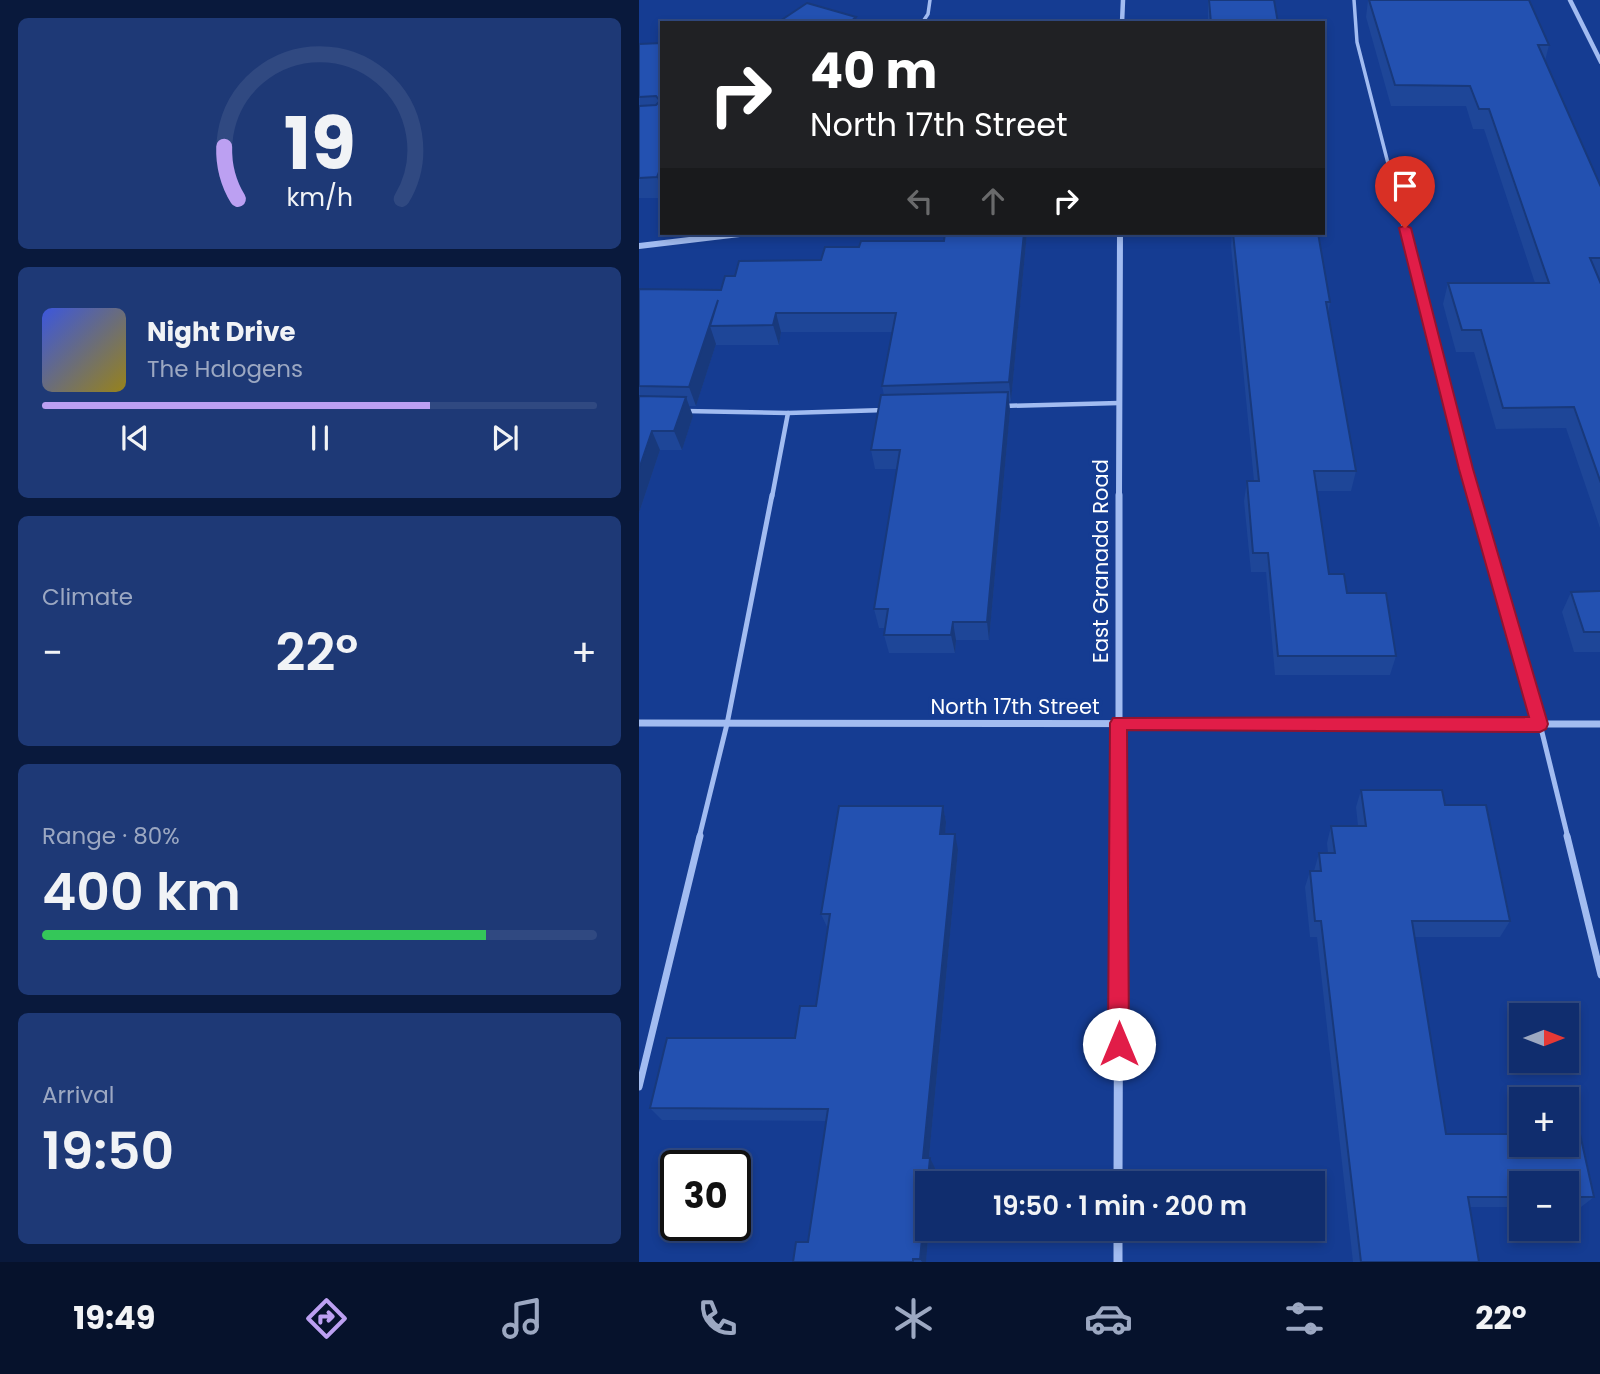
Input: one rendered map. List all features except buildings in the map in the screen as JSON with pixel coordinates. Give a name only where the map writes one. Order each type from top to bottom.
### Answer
[{"type":"street","points":[[1122,21],[1123,0]]},
{"type":"street","points":[[1570,0],[1600,61]]},
{"type":"street","points":[[639,246],[731,235]]},
{"type":"street","name":"East Granada Road","points":[[1118,1171],[1120,235]]},
{"type":"street","name":"North 17th Street","points":[[639,723],[1600,724]]},
{"type":"street","points":[[1118,1241],[1118,1262]]},
{"type":"lane","points":[[923,21],[928,14],[930,0]]},
{"type":"lane","points":[[1354,0],[1357,41],[1466,469],[1540,724],[1600,975]]},
{"type":"lane","points":[[995,407],[1119,403]]},
{"type":"lane","points":[[680,411],[899,410]]},
{"type":"lane","points":[[639,1087],[727,724],[788,412]]},
{"type":"route","points":[[1119,1044],[1119,723],[1540,724],[1466,469],[1405,228]]}]
